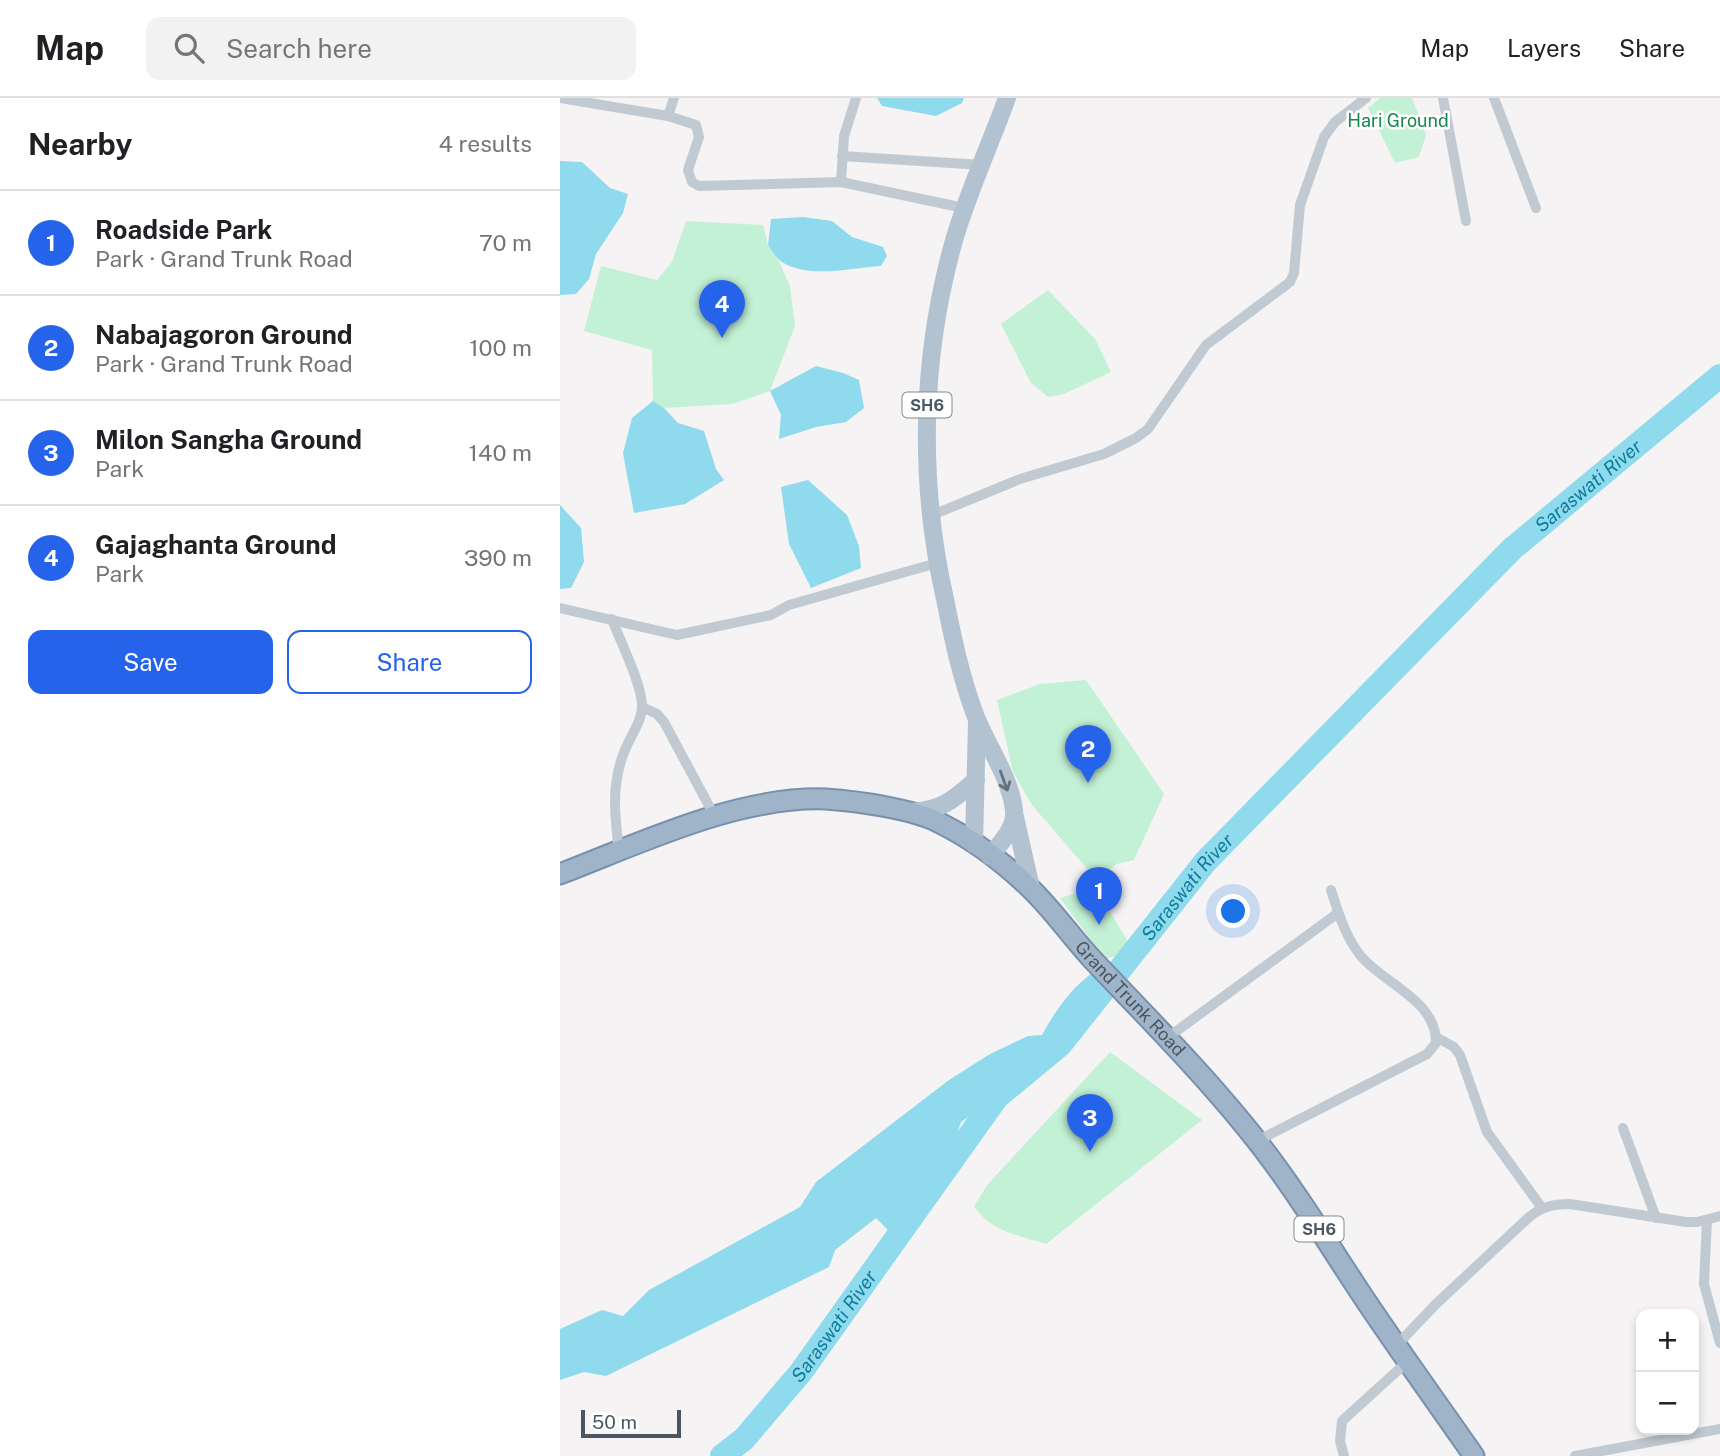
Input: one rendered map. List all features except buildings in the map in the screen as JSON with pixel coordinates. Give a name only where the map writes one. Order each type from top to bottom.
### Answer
[{"type":"highway","name":"Grand Trunk Road","points":[[560,874],[715,817],[760,805],[800,800],[828,799],[909,813],[936,821],[974,844],[1031,888],[1088,955],[1147,1015],[1257,1141],[1474,1456]]},
{"type":"main road","name":"SH6","points":[[1007,98],[964,208],[946,276],[932,349],[927,434],[930,516],[937,563],[961,675],[1014,810]]},
{"type":"main road","name":"SH6","points":[[974,844],[977,719]]},
{"type":"main road","points":[[909,813],[932,811],[943,806],[976,780]]},
{"type":"main road","points":[[990,856],[1010,830],[1014,810]]},
{"type":"main road","points":[[1014,810],[1031,888]]},
{"type":"street","points":[[634,111],[638,98]]},
{"type":"street","points":[[668,116],[674,98]]},
{"type":"street","points":[[841,182],[844,136],[856,98]]},
{"type":"street","points":[[930,516],[1020,480],[1112,451],[1148,429],[1206,345],[1290,282],[1294,273],[1300,205],[1324,137],[1335,122],[1366,98]]},
{"type":"street","points":[[1443,98],[1466,222]]},
{"type":"street","points":[[1494,98],[1536,208]]},
{"type":"street","points":[[560,99],[668,116],[696,125],[699,131],[688,170],[692,182],[699,186],[841,182],[964,208]]},
{"type":"street","points":[[842,156],[982,165]]},
{"type":"street","points":[[560,608],[677,635],[771,615],[789,605],[937,563]]},
{"type":"street","points":[[612,619],[642,707],[623,754],[614,786],[620,851]]},
{"type":"street","points":[[642,707],[657,714],[664,722],[715,817]]},
{"type":"street","points":[[1257,1141],[1433,1049],[1435,1030],[1415,1002],[1359,954],[1343,927],[1331,890]]},
{"type":"street","points":[[1167,1038],[1338,912]]},
{"type":"street","points":[[1436,1037],[1454,1047],[1460,1055],[1487,1132],[1542,1208]]},
{"type":"street","points":[[1623,1128],[1656,1218]]},
{"type":"street","points":[[1344,1456],[1340,1441],[1342,1421],[1402,1354],[1446,1295],[1542,1208],[1555,1204],[1570,1204],[1686,1222],[1720,1216]]},
{"type":"street","points":[[1707,1220],[1704,1284],[1720,1343]]},
{"type":"street","points":[[1574,1456],[1720,1430]]},
{"type":"green space","name":"Hari Ground","points":[[1380,98],[1412,98],[1426,135],[1419,157],[1395,163],[1368,108]]},
{"type":"green space","points":[[686,221],[763,225],[768,245],[779,261],[790,286],[795,326],[770,391],[732,404],[664,408],[653,401],[652,350],[584,331],[601,266],[657,280],[672,262]]},
{"type":"green space","points":[[1048,290],[1095,339],[1111,372],[1064,394],[1048,397],[1031,383],[1001,324]]},
{"type":"green space","points":[[1086,680],[1164,794],[1134,860],[1117,864],[1095,878],[1032,805],[1013,772],[997,700],[1040,684]]},
{"type":"green space","points":[[1096,888],[1134,952],[1105,959],[1060,898]]},
{"type":"green space","points":[[1110,1052],[1202,1120],[1046,1244],[988,1222],[974,1206],[988,1184]]},
{"type":"water","points":[[877,98],[964,98],[962,103],[936,116],[882,106]]},
{"type":"water","points":[[560,161],[582,162],[610,188],[628,194],[623,213],[596,254],[589,279],[576,294],[560,295]]},
{"type":"water","points":[[803,217],[832,221],[852,237],[883,247],[887,256],[881,266],[830,271],[793,267],[780,260],[768,245],[771,219]]},
{"type":"water","points":[[816,366],[859,380],[864,408],[846,422],[816,427],[779,439],[781,415],[770,391]]},
{"type":"water","points":[[653,401],[678,423],[704,431],[716,469],[724,480],[685,504],[634,513],[623,453],[632,418]]},
{"type":"water","points":[[808,480],[847,515],[859,546],[861,568],[811,588],[789,544],[781,487]]},
{"type":"water","points":[[560,505],[581,528],[584,562],[571,588],[560,589]]},
{"type":"water","points":[[1094,972],[1107,986],[1060,1045],[997,1097],[961,1122],[945,1169],[896,1238],[876,1218],[835,1250],[829,1267],[606,1376],[584,1372],[560,1380],[560,1329],[602,1310],[623,1316],[649,1290],[800,1207],[816,1182],[949,1080],[990,1054],[1028,1036],[1042,1035],[1064,1000]]},
{"type":"waterway","name":"Saraswati River","points":[[722,1456],[744,1439],[801,1372],[997,1097],[1060,1045],[1206,861],[1512,549],[1720,376]]},
{"type":"place","name":"Gajaghanta Ground","points":[[722,338]]},
{"type":"place","name":"Nabajagoron Ground","points":[[1088,783]]},
{"type":"place","name":"Roadside Park","points":[[1099,925]]},
{"type":"place","name":"Milon Sangha Ground","points":[[1090,1152]]}]
